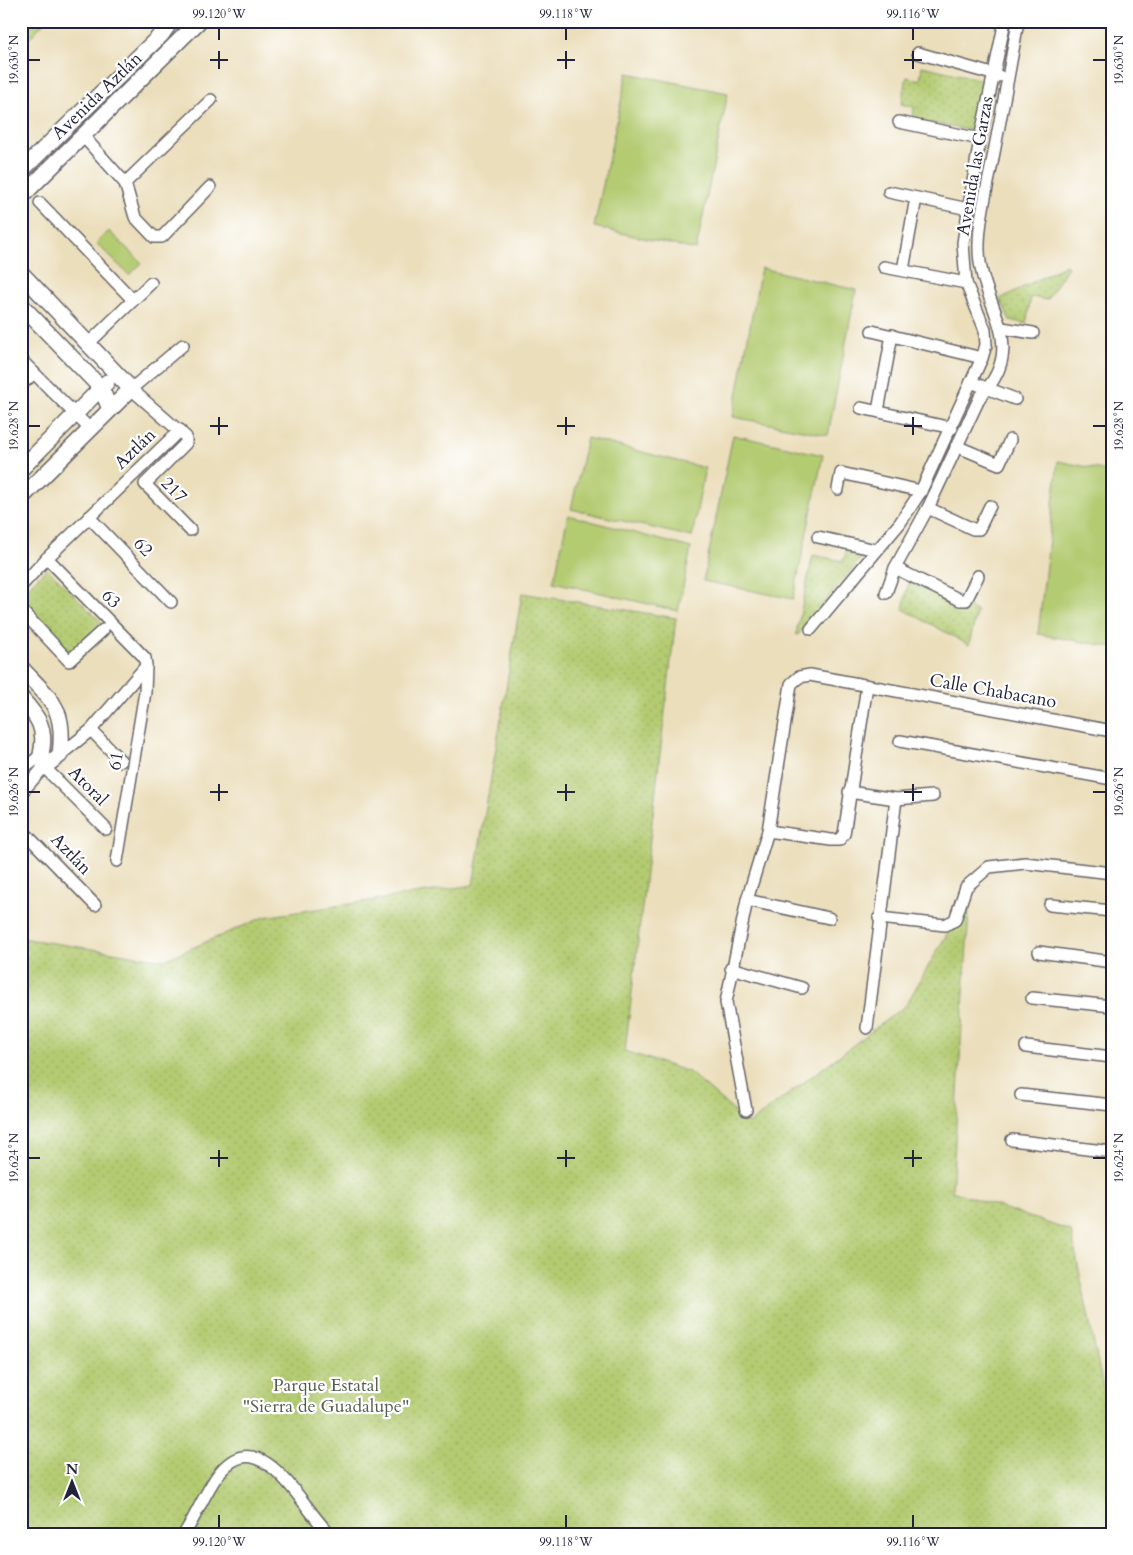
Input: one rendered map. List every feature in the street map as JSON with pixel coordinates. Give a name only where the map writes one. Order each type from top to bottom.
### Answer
[{"type":"street","name":"Avenida Aztlán","points":[[21,171],[162,34],[172,21]]},
{"type":"street","name":"Avenida Aztlán","points":[[21,197],[199,21]]},
{"type":"street","name":"Avenida las Garzas","points":[[900,523],[921,491],[952,428],[986,345],[985,330],[966,283],[963,243],[980,139],[1004,21]]},
{"type":"street","name":"Avenida las Garzas","points":[[913,532],[928,508],[980,398],[988,389],[1002,360],[1002,328],[984,284],[979,246],[983,213],[1018,21]]},
{"type":"street","points":[[918,53],[992,75],[1008,77]]},
{"type":"street","points":[[125,183],[211,100]]},
{"type":"street","points":[[899,122],[980,139]]},
{"type":"street","points":[[84,136],[125,183],[135,217],[154,238],[158,239],[210,187]]},
{"type":"street","points":[[889,192],[968,209]]},
{"type":"street","points":[[903,270],[916,198]]},
{"type":"street","points":[[40,203],[133,300]]},
{"type":"street","points":[[884,267],[966,283]]},
{"type":"street","points":[[21,272],[131,389]]},
{"type":"street","points":[[89,343],[151,283]]},
{"type":"street","points":[[21,305],[101,388],[110,409]]},
{"type":"street","points":[[1002,328],[1033,333]]},
{"type":"street","points":[[872,331],[982,358]]},
{"type":"street","points":[[878,411],[892,335]]},
{"type":"street","points":[[21,498],[131,389],[183,345]]},
{"type":"street","points":[[21,360],[74,416],[90,429]]},
{"type":"street","points":[[21,385],[34,373]]},
{"type":"street","points":[[21,468],[118,373]]},
{"type":"street","points":[[971,382],[1014,399]]},
{"type":"street","name":"Aztlán","points":[[21,586],[46,558],[180,430],[131,389]]},
{"type":"street","points":[[861,408],[952,428]]},
{"type":"street","name":"217","points":[[180,430],[186,437],[186,443],[145,484],[190,530]]},
{"type":"street","points":[[956,446],[999,464],[1010,440]]},
{"type":"street","points":[[838,489],[841,473],[921,491]]},
{"type":"street","points":[[928,508],[973,529],[979,529],[990,506]]},
{"type":"street","name":"62","points":[[89,517],[170,602]]},
{"type":"street","points":[[811,629],[900,523],[913,532],[895,568],[886,593]]},
{"type":"street","points":[[818,537],[876,550]]},
{"type":"street","name":"63","points":[[46,558],[144,658],[146,666]]},
{"type":"street","points":[[895,568],[960,600],[966,600],[970,596],[978,576]]},
{"type":"street","points":[[21,610],[69,661],[103,630]]},
{"type":"street","name":"Atoral","points":[[60,755],[91,730],[146,666]]},
{"type":"street","name":"61","points":[[117,861],[145,692],[146,666]]},
{"type":"street","points":[[21,668],[56,705],[60,719],[60,755],[21,771]]},
{"type":"street","name":"Calle Chabacano","points":[[768,831],[791,684],[799,677],[810,675],[1112,731]]},
{"type":"street","points":[[746,1110],[726,1002],[731,968],[747,900],[768,831],[839,840],[844,834],[849,792],[867,686]]},
{"type":"street","points":[[21,698],[38,716],[44,743],[43,761],[21,793]]},
{"type":"street","points":[[91,730],[121,761]]},
{"type":"street","points":[[900,741],[1112,780]]},
{"type":"street","name":"Atoral","points":[[43,761],[106,829]]},
{"type":"street","points":[[849,792],[896,799],[932,796]]},
{"type":"street","points":[[868,1028],[879,918],[896,799]]},
{"type":"street","name":"Aztlán","points":[[21,829],[96,904]]},
{"type":"street","points":[[879,918],[945,925],[955,920],[966,887],[988,867],[1025,863],[1112,873]]},
{"type":"street","points":[[747,900],[829,918]]},
{"type":"street","points":[[1050,905],[1112,911]]},
{"type":"street","points":[[1039,952],[1112,962]]},
{"type":"street","points":[[731,968],[802,988]]},
{"type":"street","points":[[1032,998],[1112,1006]]},
{"type":"street","points":[[1026,1047],[1112,1057]]},
{"type":"street","points":[[1022,1095],[1112,1104]]},
{"type":"street","points":[[1012,1140],[1112,1152]]},
{"type":"street","points":[[184,1534],[221,1471],[230,1463],[246,1458],[264,1461],[275,1467],[330,1534]]},
{"type":"green space","points":[[21,21],[45,21],[21,48]]},
{"type":"green space","points":[[922,66],[983,80],[974,131],[913,120],[914,107],[901,104],[907,77],[920,80]]},
{"type":"green space","points":[[627,73],[728,93],[696,250],[594,227]]},
{"type":"green space","points":[[109,231],[142,263],[129,275],[96,243]]},
{"type":"green space","points":[[1066,265],[1068,267],[1047,300],[1031,297],[1026,324],[1010,320],[1000,299]]},
{"type":"green space","points":[[761,268],[856,290],[828,435],[733,417]]},
{"type":"green space","points":[[733,435],[823,455],[793,599],[703,581]]},
{"type":"green space","points":[[587,438],[705,468],[692,537],[571,509]]},
{"type":"green space","points":[[1058,461],[1112,472],[1112,647],[1038,634]]},
{"type":"green space","points":[[568,515],[691,548],[678,611],[554,582]]},
{"type":"green space","points":[[847,550],[865,553],[798,635],[796,634],[813,555],[843,561]]},
{"type":"green space","points":[[47,568],[102,623],[71,654],[21,601],[21,594]]},
{"type":"green space","points":[[909,582],[977,611],[969,645],[903,609]]},
{"type":"green space","name":"Parque Estatal \"Sierra de Guadalupe\"","points":[[522,593],[676,618],[625,1051],[689,1072],[749,1124],[906,1005],[970,894],[952,1191],[1071,1231],[1103,1387],[1112,1397],[1112,1534],[21,1534],[21,938],[164,960],[264,917],[473,885]]}]
